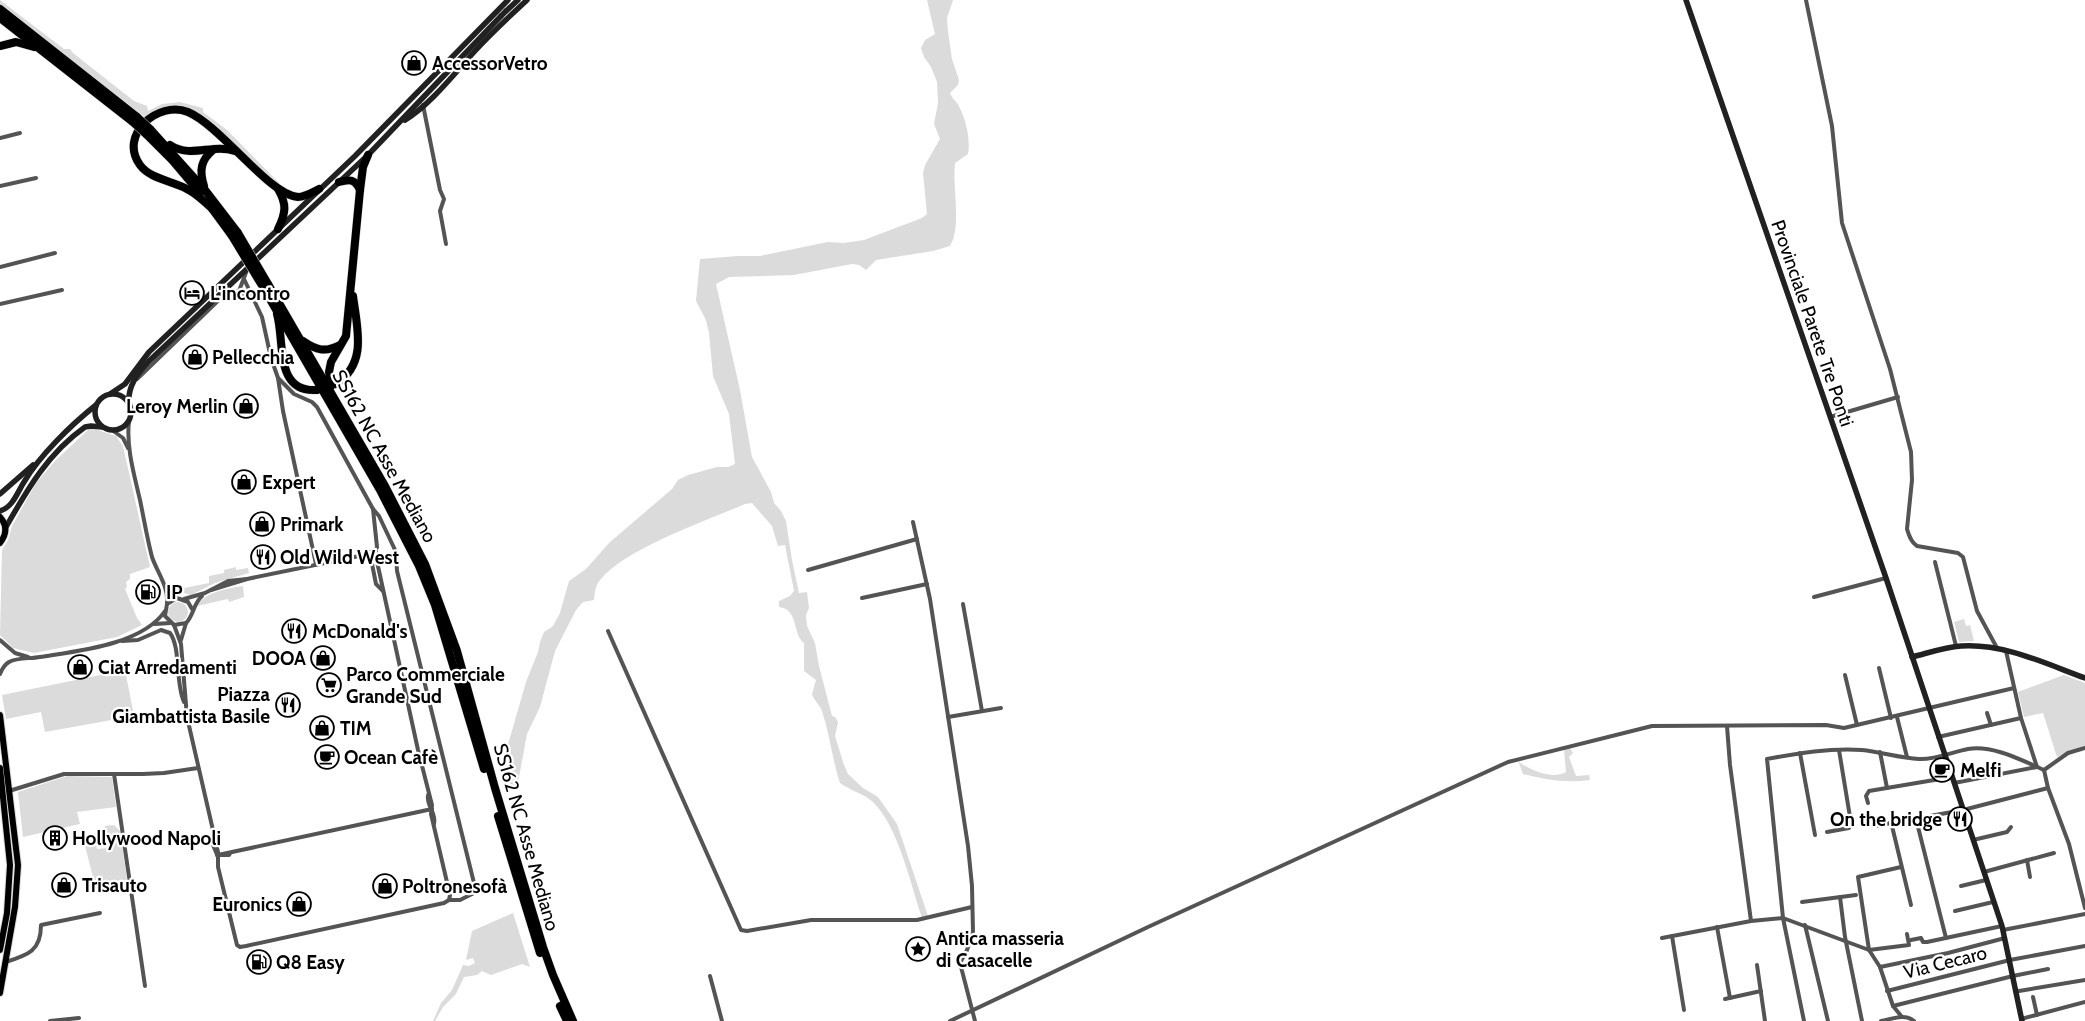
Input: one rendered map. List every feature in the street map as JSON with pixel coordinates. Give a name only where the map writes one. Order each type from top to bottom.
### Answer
[{"type":"highway","name":"SS162 NC Asse Mediano","points":[[0,9],[148,132],[235,234]]},
{"type":"highway","name":"SS162 NC Asse Mediano","points":[[0,18],[135,120]]},
{"type":"highway","points":[[0,46],[23,42],[50,56]]},
{"type":"highway","points":[[214,210],[188,189],[148,173],[142,167],[135,154],[134,138],[142,125],[156,114],[168,109],[180,109],[193,114],[207,123],[277,188],[291,196],[300,197],[320,190]]},
{"type":"highway","name":"SS162 NC Asse Mediano","points":[[148,132],[161,140],[206,190],[266,286],[334,387],[383,488]]},
{"type":"highway","points":[[161,140],[176,149],[187,152],[227,148],[236,151]]},
{"type":"highway","points":[[206,190],[201,170],[207,156],[214,149]]},
{"type":"highway","points":[[352,284],[358,352],[355,364],[348,374],[334,387],[329,372],[340,345],[346,336],[360,190],[368,155]]},
{"type":"highway","points":[[339,182],[353,180],[357,183],[360,190]]},
{"type":"highway","points":[[277,188],[286,205],[286,212],[278,229]]},
{"type":"highway","name":"SS162 NC Asse Mediano","points":[[266,286],[273,302],[400,519],[435,605],[511,848],[547,974],[567,1021]]},
{"type":"highway","points":[[273,302],[279,321],[286,374],[304,389],[317,390]]},
{"type":"highway","points":[[301,339],[316,349],[321,350],[333,349],[340,345]]},
{"type":"highway","name":"SS162 NC Asse Mediano","points":[[528,908],[553,975],[573,1021]]},
{"type":"main road","points":[[0,494],[39,461],[102,398],[125,384],[149,352],[320,190],[508,0]]},
{"type":"main road","points":[[399,124],[423,106],[504,18],[506,11],[518,0]]},
{"type":"main road","points":[[0,543],[6,528],[30,485],[51,458],[85,427],[97,425],[112,430],[122,428],[129,421],[130,416],[129,391],[133,382],[149,360],[368,155],[504,18],[527,0]]},
{"type":"main road","name":"Provinciale Parete Tre Ponti","points":[[1686,0],[1886,578],[1994,902],[2005,938],[2022,1020]]},
{"type":"main road","points":[[494,13],[503,12],[504,18]]},
{"type":"main road","points":[[110,394],[122,396],[130,405]]},
{"type":"main road","points":[[96,405],[95,417],[102,427]]},
{"type":"main road","points":[[0,511],[6,509],[11,504],[39,461]]},
{"type":"main road","points":[[0,517],[6,528]]},
{"type":"main road","points":[[1912,657],[1956,646],[1997,648],[2085,678]]},
{"type":"main road","points":[[0,715],[18,865],[15,907],[0,993]]},
{"type":"main road","points":[[0,768],[10,864],[7,913],[0,950]]},
{"type":"street","points":[[1806,0],[1832,126],[1842,223],[1898,397],[1911,452],[1912,480],[1908,535],[1917,546],[1958,552],[1963,556],[1977,611],[1997,648]]},
{"type":"street","points":[[423,106],[440,190],[444,199],[440,211],[446,244]]},
{"type":"street","points":[[0,138],[20,132]]},
{"type":"street","points":[[0,186],[36,178]]},
{"type":"street","points":[[0,267],[55,253]]},
{"type":"street","points":[[240,291],[250,265]]},
{"type":"street","points":[[244,280],[262,317],[271,358],[278,378],[283,410],[316,564]]},
{"type":"street","points":[[0,304],[62,290]]},
{"type":"street","points":[[133,382],[224,294],[231,291],[240,291],[254,302]]},
{"type":"street","points":[[0,674],[5,665],[10,662],[120,641],[138,640],[161,630],[170,633],[175,641],[179,688],[185,705],[236,941],[240,947],[444,903],[449,900],[460,900],[474,893],[475,887],[398,571],[396,552],[379,516],[373,509],[317,407],[312,402],[294,394],[278,378]]},
{"type":"street","points":[[1830,418],[1898,397]]},
{"type":"street","points":[[129,421],[129,450],[153,558],[165,586],[167,604],[165,611],[153,625]]},
{"type":"street","points":[[112,430],[123,438],[129,450]]},
{"type":"street","points":[[373,509],[376,555],[428,795],[436,822],[434,824],[449,900]]},
{"type":"street","points":[[913,522],[927,584],[968,846],[972,907],[971,940],[960,963],[975,1021]]},
{"type":"street","points":[[808,570],[917,539]]},
{"type":"street","points":[[165,586],[176,598],[184,599],[242,582],[246,579],[369,554],[371,552],[376,555]]},
{"type":"street","points":[[369,554],[376,584],[383,591]]},
{"type":"street","points":[[371,559],[376,555]]},
{"type":"street","points":[[1935,562],[1956,646]]},
{"type":"street","points":[[1814,597],[1886,578]]},
{"type":"street","points":[[862,598],[927,584]]},
{"type":"street","points":[[185,705],[181,644],[186,623],[192,616],[192,609],[199,598],[207,592]]},
{"type":"street","points":[[167,604],[176,598]]},
{"type":"street","points":[[184,599],[192,609]]},
{"type":"street","points":[[963,604],[982,711]]},
{"type":"street","points":[[165,611],[181,644]]},
{"type":"street","points":[[120,641],[153,625],[186,623]]},
{"type":"street","points":[[608,631],[737,926],[741,930],[748,931],[811,920],[917,920],[972,907]]},
{"type":"street","points":[[0,640],[15,653],[38,657]]},
{"type":"street","points":[[2006,651],[2021,718],[2037,767]]},
{"type":"street","points":[[1878,668],[1891,718]]},
{"type":"street","points":[[1845,675],[1857,725]]},
{"type":"street","points":[[950,1021],[1148,927],[1508,762],[1652,726],[1826,725],[1844,728],[2014,688]]},
{"type":"street","points":[[948,717],[1002,708]]},
{"type":"street","points":[[1987,713],[1990,725]]},
{"type":"street","points":[[1897,717],[1907,757]]},
{"type":"street","points":[[1938,737],[2021,718]]},
{"type":"street","points":[[1727,726],[1730,765],[1751,921]]},
{"type":"street","points":[[2044,770],[2068,753],[2085,748]]},
{"type":"street","points":[[1804,1021],[1783,918],[1767,759],[1818,750],[1880,752],[1907,757],[1928,758],[1970,749],[1984,749],[2000,752],[2044,770]]},
{"type":"street","points":[[1827,832],[1849,828],[1851,823],[1839,750]]},
{"type":"street","points":[[1880,752],[1886,788]]},
{"type":"street","points":[[1800,753],[1814,835]]},
{"type":"street","points":[[1868,803],[1866,796],[1869,791],[2037,767]]},
{"type":"street","points":[[9,791],[64,774],[164,774],[198,768]]},
{"type":"street","points":[[2044,770],[2048,788],[2070,844],[2083,886],[2085,908]]},
{"type":"street","points":[[114,774],[145,986]]},
{"type":"street","points":[[1875,826],[1963,810],[2048,788]]},
{"type":"street","points":[[217,855],[419,812],[422,813],[432,809]]},
{"type":"street","points":[[1916,819],[1946,938]]},
{"type":"street","points":[[1892,826],[1910,905]]},
{"type":"street","points":[[1973,840],[2007,832],[2011,827]]},
{"type":"street","points":[[1984,872],[2054,853]]},
{"type":"street","points":[[2026,860],[2030,877]]},
{"type":"street","points":[[1901,868],[1858,877],[1869,950],[1880,967],[1893,1006],[1902,1017]]},
{"type":"street","points":[[1961,886],[1986,880]]},
{"type":"street","points":[[1802,902],[1856,895]]},
{"type":"street","points":[[1840,897],[1846,940],[1862,1021]]},
{"type":"street","points":[[1955,911],[1994,902]]},
{"type":"street","points":[[6,962],[28,954],[38,944],[41,925],[100,913]]},
{"type":"street","points":[[1911,940],[1921,938],[1923,942],[1927,942],[2085,914]]},
{"type":"street","points":[[1662,938],[1751,921],[1783,918],[1869,950],[1908,945],[1907,934]]},
{"type":"street","points":[[1805,925],[1828,1021]]},
{"type":"street","points":[[1717,927],[1730,998]]},
{"type":"street","points":[[1672,936],[1684,1009],[1690,1007]]},
{"type":"street","points":[[1880,967],[1948,953],[2005,938]]},
{"type":"street","name":"Via Cecaro","points":[[1887,991],[2010,960],[2085,946]]},
{"type":"street","points":[[1757,965],[1764,1021]]},
{"type":"street","points":[[1893,1006],[2048,969]]},
{"type":"street","points":[[710,976],[722,1021]]},
{"type":"street","points":[[2017,991],[2085,980]]},
{"type":"street","points":[[1725,999],[1761,991]]},
{"type":"street","points":[[2033,997],[2037,1015]]},
{"type":"street","points":[[2022,1020],[2085,1002]]},
{"type":"street","points":[[1881,1021],[1902,1017],[1908,1017],[1914,1021]]},
{"type":"street","points":[[50,1021],[79,1018]]},
{"type":"shaded area","points":[[0,0],[64,49],[70,49],[134,101],[147,106],[148,111],[162,104],[180,102],[203,108],[203,112],[227,130],[288,192],[233,144],[184,109],[146,118],[0,5]]},
{"type":"shaded area","points":[[927,0],[953,0],[947,18],[948,32],[952,59],[959,80],[958,85],[950,93],[963,114],[969,142],[968,154],[955,163],[956,217],[954,238],[950,246],[933,251],[876,260],[866,270],[859,265],[852,264],[794,275],[729,277],[716,284],[740,390],[752,457],[771,492],[774,503],[786,521],[799,593],[807,592],[809,608],[806,615],[807,626],[815,643],[832,716],[838,722],[835,736],[844,765],[848,774],[863,788],[878,797],[897,824],[928,916],[922,918],[903,857],[890,826],[873,802],[840,783],[822,711],[812,694],[816,680],[804,671],[804,643],[800,639],[790,612],[779,607],[779,601],[790,596],[794,591],[785,545],[778,546],[772,526],[752,503],[710,518],[647,546],[628,557],[599,581],[596,586],[594,600],[583,602],[576,610],[555,651],[540,707],[527,734],[517,788],[512,790],[504,764],[526,682],[540,642],[544,632],[553,626],[560,613],[569,581],[586,569],[609,543],[672,489],[678,480],[688,475],[735,464],[729,414],[713,376],[709,333],[706,320],[696,301],[700,259],[760,256],[828,242],[844,243],[864,240],[922,218],[927,214],[923,173],[925,165],[940,139],[934,124],[938,103],[937,82],[921,48],[925,40],[935,34]]},
{"type":"shaded area","points":[[89,429],[95,429],[116,436],[123,446],[150,567],[130,574],[130,579],[126,582],[127,587],[125,589],[137,618],[142,625],[117,637],[34,653],[13,648],[0,635],[2,550],[8,540],[12,526],[36,483],[55,461]]},
{"type":"shaded area","points":[[236,567],[236,570],[248,568],[249,573],[215,583],[191,595],[174,590],[209,583],[209,576],[224,573],[224,570]]},
{"type":"shaded area","points":[[243,586],[244,597],[229,602],[228,599],[197,606],[200,601],[211,594]]},
{"type":"shaded area","points":[[178,602],[185,605],[188,612],[185,619],[178,622],[171,619],[168,612],[171,605]]},
{"type":"shaded area","points":[[1964,619],[1966,626],[1970,625],[1974,641],[1959,642],[1954,622]]},
{"type":"shaded area","points":[[125,670],[134,716],[45,732],[41,712],[6,719],[2,695]]},
{"type":"shaded area","points":[[2064,675],[2085,683],[2085,746],[2057,757],[2043,713],[2024,717],[2018,692]]},
{"type":"shaded area","points":[[1570,748],[1573,753],[1569,757],[1576,776],[1589,775],[1590,780],[1556,780],[1523,774],[1519,762],[1535,771],[1548,774],[1555,775],[1566,772],[1564,749]]},
{"type":"shaded area","points":[[67,776],[112,777],[116,807],[77,812],[80,824],[23,837],[18,792]]},
{"type":"shaded area","points":[[114,825],[120,831],[127,880],[95,885],[85,846],[96,844],[97,849],[108,848],[105,826]]},
{"type":"shaded area","points":[[513,913],[530,967],[522,964],[491,975],[482,971],[477,975],[464,977],[456,994],[443,1007],[435,1021],[433,1021],[441,1003],[452,990],[463,965],[469,966],[475,963],[473,958],[466,960],[472,931]]},
{"type":"place","name":"AccessorVetro","points":[[414,63]]},
{"type":"place","name":"L'incontro","points":[[192,293]]},
{"type":"place","name":"Pellecchia","points":[[195,357]]},
{"type":"place","name":"Leroy Merlin","points":[[246,406]]},
{"type":"place","name":"Expert","points":[[244,482]]},
{"type":"place","name":"Primark","points":[[262,524]]},
{"type":"place","name":"Old Wild West","points":[[263,557]]},
{"type":"place","name":"IP","points":[[148,592]]},
{"type":"place","name":"McDonald's","points":[[294,631]]},
{"type":"place","name":"DOOA","points":[[323,658]]},
{"type":"place","name":"Ciat Arredamenti","points":[[80,667]]},
{"type":"place","name":"Parco Commerciale Grande Sud","points":[[329,685]]},
{"type":"place","name":"Piazza Giambattista Basile","points":[[288,705]]},
{"type":"place","name":"TIM","points":[[322,728]]},
{"type":"place","name":"Ocean Cafè","points":[[327,757]]},
{"type":"place","name":"Melfi","points":[[1942,770]]},
{"type":"place","name":"On the bridge","points":[[1960,819]]},
{"type":"place","name":"Hollywood Napoli","points":[[55,838]]},
{"type":"place","name":"Trisauto","points":[[64,885]]},
{"type":"place","name":"Poltronesofà","points":[[385,886]]},
{"type":"place","name":"Euronics","points":[[299,904]]},
{"type":"place","name":"Antica masseria di Casacelle","points":[[918,949]]},
{"type":"place","name":"Q8 Easy","points":[[259,962]]}]
